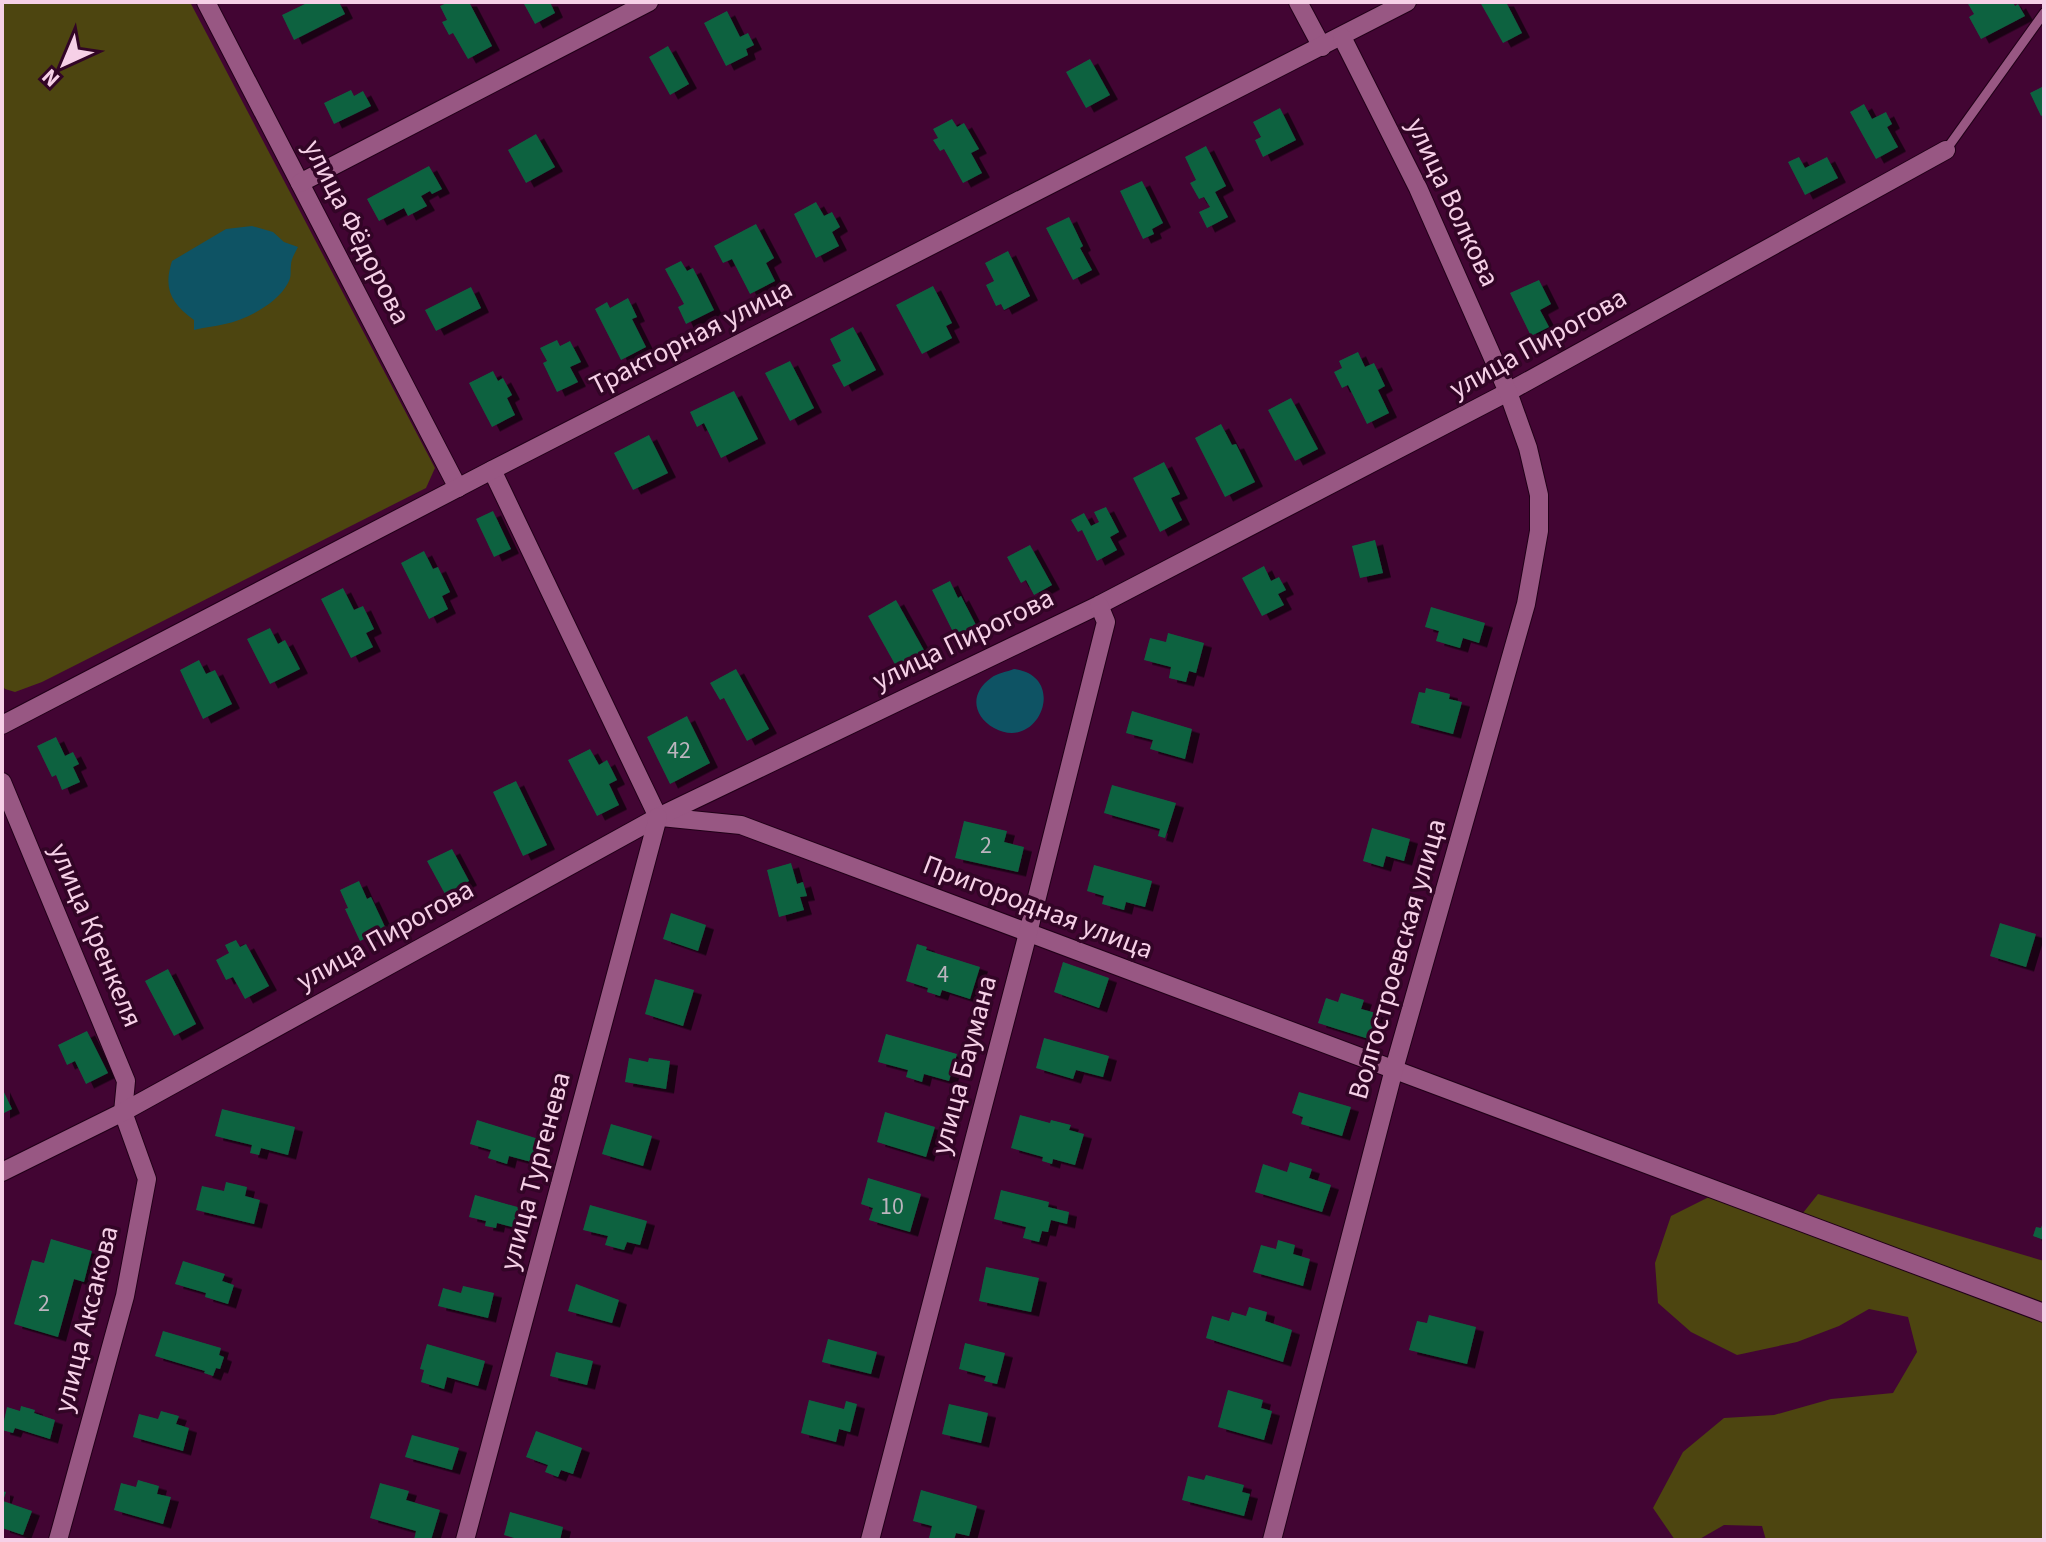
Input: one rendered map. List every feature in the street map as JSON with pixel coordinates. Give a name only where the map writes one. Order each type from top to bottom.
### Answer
[{"type":"street","name":"улица Фёдорова","points":[[206,2],[458,488]]},
{"type":"street","points":[[300,183],[649,2]]},
{"type":"street","points":[[1298,2],[1322,47]]},
{"type":"street","name":"Тракторная улица","points":[[2,725],[492,470],[1407,2]]},
{"type":"street","name":"улица Волкова","points":[[1342,37],[1418,188],[1508,392]]},
{"type":"street","name":"улица Пирогова","points":[[2,1172],[123,1112],[658,817],[1099,605],[1508,392],[1946,150]]},
{"type":"street","name":"Волгостроевская улица","points":[[1272,1540],[1394,1069],[1526,604],[1539,531],[1539,495],[1528,448],[1508,392]]},
{"type":"street","points":[[492,470],[658,817]]},
{"type":"street","name":"улица Баумана","points":[[870,1540],[1106,622],[1099,605]]},
{"type":"street","name":"улица Кренкеля","points":[[2,782],[126,1081],[123,1112]]},
{"type":"street","name":"Пригородная улица","points":[[658,817],[741,825],[2044,1313]]},
{"type":"street","name":"улица Тургенева","points":[[465,1540],[658,817]]},
{"type":"street","name":"улица Аксакова","points":[[58,1540],[125,1296],[147,1179],[123,1112]]},
{"type":"lane","points":[[1946,150],[2044,13]]},
{"type":"shaded area","points":[[2,2],[190,2],[435,468],[426,488],[42,682],[15,692],[2,685]]},
{"type":"shaded area","points":[[1732,1191],[1795,1223],[1818,1194],[2044,1261],[2044,1540],[1766,1540],[1762,1526],[1724,1525],[1698,1540],[1675,1540],[1653,1508],[1683,1452],[1724,1418],[1774,1415],[1831,1399],[1893,1393],[1917,1352],[1908,1317],[1869,1309],[1839,1326],[1797,1342],[1737,1355],[1691,1332],[1658,1303],[1655,1263],[1671,1216],[1709,1197]]},
{"type":"water","points":[[252,226],[273,232],[284,242],[298,247],[288,283],[277,298],[252,314],[225,324],[194,330],[194,320],[171,295],[168,280],[172,261],[226,229]]},
{"type":"water","points":[[1014,669],[1031,675],[1040,685],[1044,697],[1042,710],[1035,722],[1024,730],[1010,733],[987,723],[976,704],[984,684],[996,675]]},
{"type":"building","points":[[309,2],[339,2],[345,14],[294,40],[282,15]]},
{"type":"building","points":[[449,2],[469,2],[492,46],[468,59],[453,33],[449,35],[442,22],[447,20],[440,6]]},
{"type":"building","points":[[523,2],[550,2],[555,13],[535,24]]},
{"type":"building","points":[[1480,2],[1506,2],[1522,33],[1503,43]]},
{"type":"building","points":[[1967,2],[2013,2],[2015,6],[2018,4],[2025,16],[1981,39],[1969,17],[1974,14]]},
{"type":"building","points":[[727,11],[740,37],[748,33],[754,45],[746,49],[748,55],[726,66],[704,23]]},
{"type":"building","points":[[668,46],[689,84],[670,95],[649,57]]},
{"type":"building","points":[[1090,59],[1110,95],[1086,108],[1066,72]]},
{"type":"building","points":[[2044,86],[2044,114],[2041,116],[2030,93]]},
{"type":"building","points":[[351,90],[354,96],[363,91],[371,106],[334,124],[324,103]]},
{"type":"building","points":[[1864,104],[1872,119],[1886,112],[1892,124],[1887,127],[1898,147],[1876,159],[1850,112]]},
{"type":"building","points":[[1280,108],[1296,140],[1263,157],[1255,140],[1261,137],[1253,122]]},
{"type":"building","points":[[952,119],[957,127],[964,123],[979,149],[971,153],[982,173],[963,183],[944,149],[940,151],[933,140],[938,138],[933,129]]},
{"type":"building","points":[[536,134],[555,167],[526,183],[508,150]]},
{"type":"building","points":[[1206,146],[1226,186],[1215,192],[1228,217],[1207,228],[1199,212],[1210,207],[1204,197],[1199,199],[1190,183],[1196,180],[1185,157]]},
{"type":"building","points":[[1799,157],[1805,168],[1827,157],[1838,178],[1805,195],[1788,162]]},
{"type":"building","points":[[429,166],[442,189],[421,196],[427,206],[408,216],[404,208],[379,221],[367,199]]},
{"type":"building","points":[[1142,181],[1163,223],[1152,229],[1154,234],[1143,239],[1120,191]]},
{"type":"building","points":[[816,202],[824,216],[832,212],[840,227],[832,232],[839,246],[816,258],[794,214]]},
{"type":"building","points":[[1069,217],[1092,270],[1073,280],[1046,228]]},
{"type":"building","points":[[756,224],[774,258],[766,263],[775,281],[750,294],[732,259],[723,263],[714,246]]},
{"type":"building","points":[[1008,251],[1030,296],[1004,310],[1001,304],[996,306],[986,285],[994,281],[985,263]]},
{"type":"building","points":[[681,261],[687,271],[693,268],[714,310],[686,324],[678,307],[684,304],[665,269]]},
{"type":"building","points":[[1539,280],[1551,304],[1540,310],[1549,327],[1531,336],[1510,293]]},
{"type":"building","points":[[933,286],[952,323],[946,326],[952,338],[922,354],[896,305]]},
{"type":"building","points":[[471,287],[481,308],[436,331],[425,310]]},
{"type":"building","points":[[628,298],[637,317],[632,319],[646,347],[621,360],[595,309],[607,302],[610,308]]},
{"type":"building","points":[[853,327],[876,370],[844,387],[832,365],[841,361],[830,339]]},
{"type":"building","points":[[557,340],[560,346],[570,341],[581,362],[570,367],[578,382],[557,392],[543,363],[547,361],[540,348]]},
{"type":"building","points":[[1358,352],[1365,367],[1374,363],[1385,386],[1378,390],[1389,413],[1367,424],[1348,385],[1342,388],[1334,372],[1342,368],[1339,361]]},
{"type":"building","points":[[790,361],[814,408],[790,421],[765,373]]},
{"type":"building","points":[[493,371],[498,381],[503,378],[512,395],[507,398],[515,415],[492,427],[469,383]]},
{"type":"building","points":[[734,391],[758,439],[721,458],[704,423],[697,427],[690,412]]},
{"type":"building","points":[[1291,398],[1318,449],[1295,461],[1268,410]]},
{"type":"building","points":[[1221,424],[1232,445],[1236,444],[1255,482],[1225,497],[1195,438]]},
{"type":"building","points":[[649,435],[668,473],[633,490],[614,453]]},
{"type":"building","points":[[1164,462],[1180,494],[1171,498],[1182,520],[1160,532],[1133,478]]},
{"type":"building","points":[[1106,507],[1119,532],[1110,537],[1117,550],[1097,561],[1082,530],[1078,532],[1071,520],[1084,513],[1091,526],[1099,522],[1094,512]]},
{"type":"building","points":[[493,511],[511,549],[494,557],[476,519]]},
{"type":"building","points":[[1375,540],[1383,573],[1360,578],[1352,546]]},
{"type":"building","points":[[1030,545],[1052,585],[1034,595],[1026,580],[1021,583],[1007,557]]},
{"type":"building","points":[[424,551],[433,569],[438,567],[450,592],[442,596],[448,609],[429,619],[401,563]]},
{"type":"building","points":[[1264,566],[1271,581],[1279,577],[1286,590],[1278,594],[1284,605],[1262,616],[1242,578]]},
{"type":"building","points":[[950,581],[976,625],[955,636],[932,590]]},
{"type":"building","points":[[343,588],[354,610],[363,606],[374,629],[366,633],[373,647],[351,658],[321,599]]},
{"type":"building","points":[[896,600],[925,652],[897,668],[868,616]]},
{"type":"building","points":[[1431,607],[1485,623],[1479,643],[1463,638],[1460,648],[1436,641],[1439,631],[1425,627]]},
{"type":"building","points":[[270,628],[278,644],[285,640],[300,669],[270,684],[247,639]]},
{"type":"building","points":[[1168,633],[1204,643],[1196,673],[1189,671],[1186,682],[1169,678],[1171,667],[1144,660],[1150,638],[1166,642]]},
{"type":"building","points":[[199,660],[206,674],[215,670],[232,704],[203,719],[180,670]]},
{"type":"building","points":[[736,669],[769,729],[747,741],[724,698],[720,700],[710,683]]},
{"type":"building","points":[[1426,688],[1450,694],[1449,699],[1462,702],[1453,734],[1411,723],[1419,692],[1425,693]]},
{"type":"building","points":[[1132,711],[1192,729],[1185,759],[1150,749],[1153,740],[1126,733]]},
{"type":"building","points":[[687,716],[710,763],[670,784],[647,737]]},
{"type":"building","points":[[56,737],[65,756],[73,752],[79,764],[73,767],[80,782],[62,790],[37,746]]},
{"type":"building","points":[[590,749],[599,765],[607,760],[617,780],[609,784],[619,805],[597,816],[568,760]]},
{"type":"building","points":[[516,781],[547,845],[523,856],[493,792]]},
{"type":"building","points":[[1112,785],[1176,803],[1165,838],[1158,836],[1160,829],[1104,813]]},
{"type":"building","points":[[964,821],[1007,831],[1004,842],[1024,847],[1018,872],[955,858]]},
{"type":"building","points":[[1372,828],[1410,839],[1404,861],[1386,856],[1383,867],[1363,861]]},
{"type":"building","points":[[452,849],[469,881],[445,894],[427,861]]},
{"type":"building","points":[[791,863],[797,884],[803,882],[807,896],[800,897],[804,910],[779,917],[767,870]]},
{"type":"building","points":[[1094,865],[1152,881],[1145,907],[1126,902],[1124,910],[1102,904],[1104,896],[1087,891]]},
{"type":"building","points":[[359,881],[367,899],[371,897],[386,929],[360,941],[340,890]]},
{"type":"building","points":[[671,913],[706,925],[698,951],[663,939]]},
{"type":"building","points":[[2000,923],[2036,934],[2026,967],[1990,956]]},
{"type":"building","points":[[236,940],[240,947],[246,944],[269,986],[245,999],[233,977],[226,980],[216,960],[229,953],[225,945]]},
{"type":"building","points":[[917,944],[927,947],[926,950],[980,967],[970,999],[942,990],[940,996],[927,992],[928,988],[906,981]]},
{"type":"building","points":[[1063,962],[1109,978],[1099,1008],[1054,992]]},
{"type":"building","points":[[168,969],[196,1024],[174,1036],[145,981]]},
{"type":"building","points":[[655,979],[694,990],[683,1026],[645,1014]]},
{"type":"building","points":[[1341,993],[1364,1000],[1361,1009],[1380,1014],[1372,1040],[1318,1023],[1326,998],[1338,1002]]},
{"type":"building","points":[[87,1031],[108,1073],[86,1084],[75,1061],[67,1065],[58,1045]]},
{"type":"building","points":[[886,1034],[957,1054],[949,1081],[924,1074],[922,1082],[906,1077],[908,1070],[878,1062]]},
{"type":"building","points":[[1044,1038],[1109,1056],[1103,1077],[1076,1070],[1073,1079],[1036,1068]]},
{"type":"building","points":[[629,1058],[648,1062],[649,1058],[670,1061],[666,1089],[625,1082]]},
{"type":"building","points":[[2,1088],[12,1109],[2,1114]]},
{"type":"building","points":[[1299,1092],[1351,1107],[1342,1136],[1301,1124],[1303,1117],[1292,1113]]},
{"type":"building","points":[[222,1109],[295,1127],[288,1155],[261,1148],[259,1155],[250,1153],[252,1145],[215,1136]]},
{"type":"building","points":[[885,1112],[935,1127],[926,1157],[877,1142]]},
{"type":"building","points":[[1020,1115],[1071,1125],[1069,1130],[1084,1134],[1075,1165],[1053,1159],[1052,1164],[1042,1161],[1043,1157],[1011,1148]]},
{"type":"building","points":[[477,1120],[542,1140],[535,1163],[509,1156],[507,1164],[488,1158],[491,1150],[470,1144]]},
{"type":"building","points":[[611,1124],[652,1136],[643,1166],[602,1154]]},
{"type":"building","points":[[1290,1162],[1312,1169],[1309,1178],[1331,1185],[1322,1212],[1255,1192],[1263,1164],[1287,1172]]},
{"type":"building","points":[[868,1178],[921,1194],[910,1232],[869,1220],[873,1208],[861,1204]]},
{"type":"building","points":[[226,1182],[247,1187],[245,1196],[260,1200],[254,1224],[196,1210],[202,1186],[224,1191]]},
{"type":"building","points":[[1001,1190],[1049,1202],[1048,1207],[1069,1212],[1067,1224],[1051,1220],[1048,1232],[1042,1231],[1039,1242],[1023,1238],[1026,1227],[994,1219]]},
{"type":"building","points":[[475,1195],[521,1208],[516,1228],[497,1223],[496,1228],[485,1226],[486,1221],[469,1217]]},
{"type":"building","points":[[590,1205],[647,1221],[640,1245],[627,1242],[624,1250],[605,1245],[608,1236],[583,1230]]},
{"type":"building","points":[[2044,1220],[2044,1240],[2033,1236],[2036,1227],[2041,1228]]},
{"type":"building","points":[[51,1239],[92,1251],[84,1282],[74,1279],[58,1337],[14,1324],[32,1260],[44,1263]]},
{"type":"building","points":[[1278,1240],[1295,1245],[1293,1254],[1310,1259],[1303,1286],[1253,1272],[1261,1245],[1276,1249]]},
{"type":"building","points":[[183,1261],[225,1274],[222,1281],[234,1285],[228,1304],[205,1297],[206,1293],[175,1284]]},
{"type":"building","points":[[986,1267],[1039,1278],[1031,1312],[979,1301]]},
{"type":"building","points":[[576,1284],[619,1300],[612,1323],[568,1311]]},
{"type":"building","points":[[463,1286],[494,1293],[488,1318],[438,1306],[443,1288],[461,1293]]},
{"type":"building","points":[[1249,1307],[1267,1312],[1265,1321],[1292,1330],[1283,1362],[1206,1338],[1212,1316],[1229,1321],[1232,1312],[1246,1316]]},
{"type":"building","points":[[1429,1315],[1476,1327],[1467,1364],[1409,1350],[1417,1321],[1427,1323]]},
{"type":"building","points":[[163,1331],[221,1348],[219,1355],[224,1357],[220,1369],[216,1368],[213,1376],[155,1356]]},
{"type":"building","points":[[828,1339],[877,1352],[871,1374],[822,1362]]},
{"type":"building","points":[[965,1343],[1005,1353],[997,1384],[984,1381],[986,1376],[959,1369]]},
{"type":"building","points":[[427,1344],[485,1361],[478,1386],[447,1377],[444,1389],[421,1382],[424,1370],[420,1369]]},
{"type":"building","points":[[556,1352],[593,1361],[587,1385],[550,1376]]},
{"type":"building","points":[[1228,1390],[1263,1400],[1261,1408],[1272,1411],[1264,1440],[1218,1427]]},
{"type":"building","points":[[809,1400],[844,1409],[846,1401],[857,1404],[850,1432],[839,1429],[836,1442],[801,1433]]},
{"type":"building","points":[[949,1404],[988,1413],[981,1443],[942,1434]]},
{"type":"building","points":[[21,1406],[55,1420],[50,1439],[15,1428],[13,1433],[2,1430],[7,1407],[20,1411]]},
{"type":"building","points":[[161,1411],[179,1416],[176,1424],[189,1428],[183,1451],[133,1437],[139,1414],[158,1419]]},
{"type":"building","points":[[536,1431],[582,1448],[573,1474],[561,1470],[558,1477],[545,1472],[548,1465],[526,1457]]},
{"type":"building","points":[[412,1435],[459,1448],[452,1470],[405,1457]]},
{"type":"building","points":[[1206,1475],[1244,1485],[1242,1492],[1250,1494],[1244,1516],[1182,1500],[1188,1476],[1204,1480]]},
{"type":"building","points":[[138,1480],[159,1486],[157,1494],[171,1497],[163,1524],[114,1510],[121,1483],[136,1487]]},
{"type":"building","points":[[380,1483],[409,1491],[406,1500],[440,1510],[431,1540],[414,1540],[416,1531],[370,1518]]},
{"type":"building","points":[[921,1490],[977,1506],[969,1536],[956,1533],[954,1540],[929,1538],[932,1526],[913,1521]]},
{"type":"building","points":[[2,1491],[6,1492],[3,1501],[32,1511],[23,1535],[2,1528]]},
{"type":"building","points":[[510,1512],[563,1527],[560,1540],[521,1540],[504,1535]]}]
